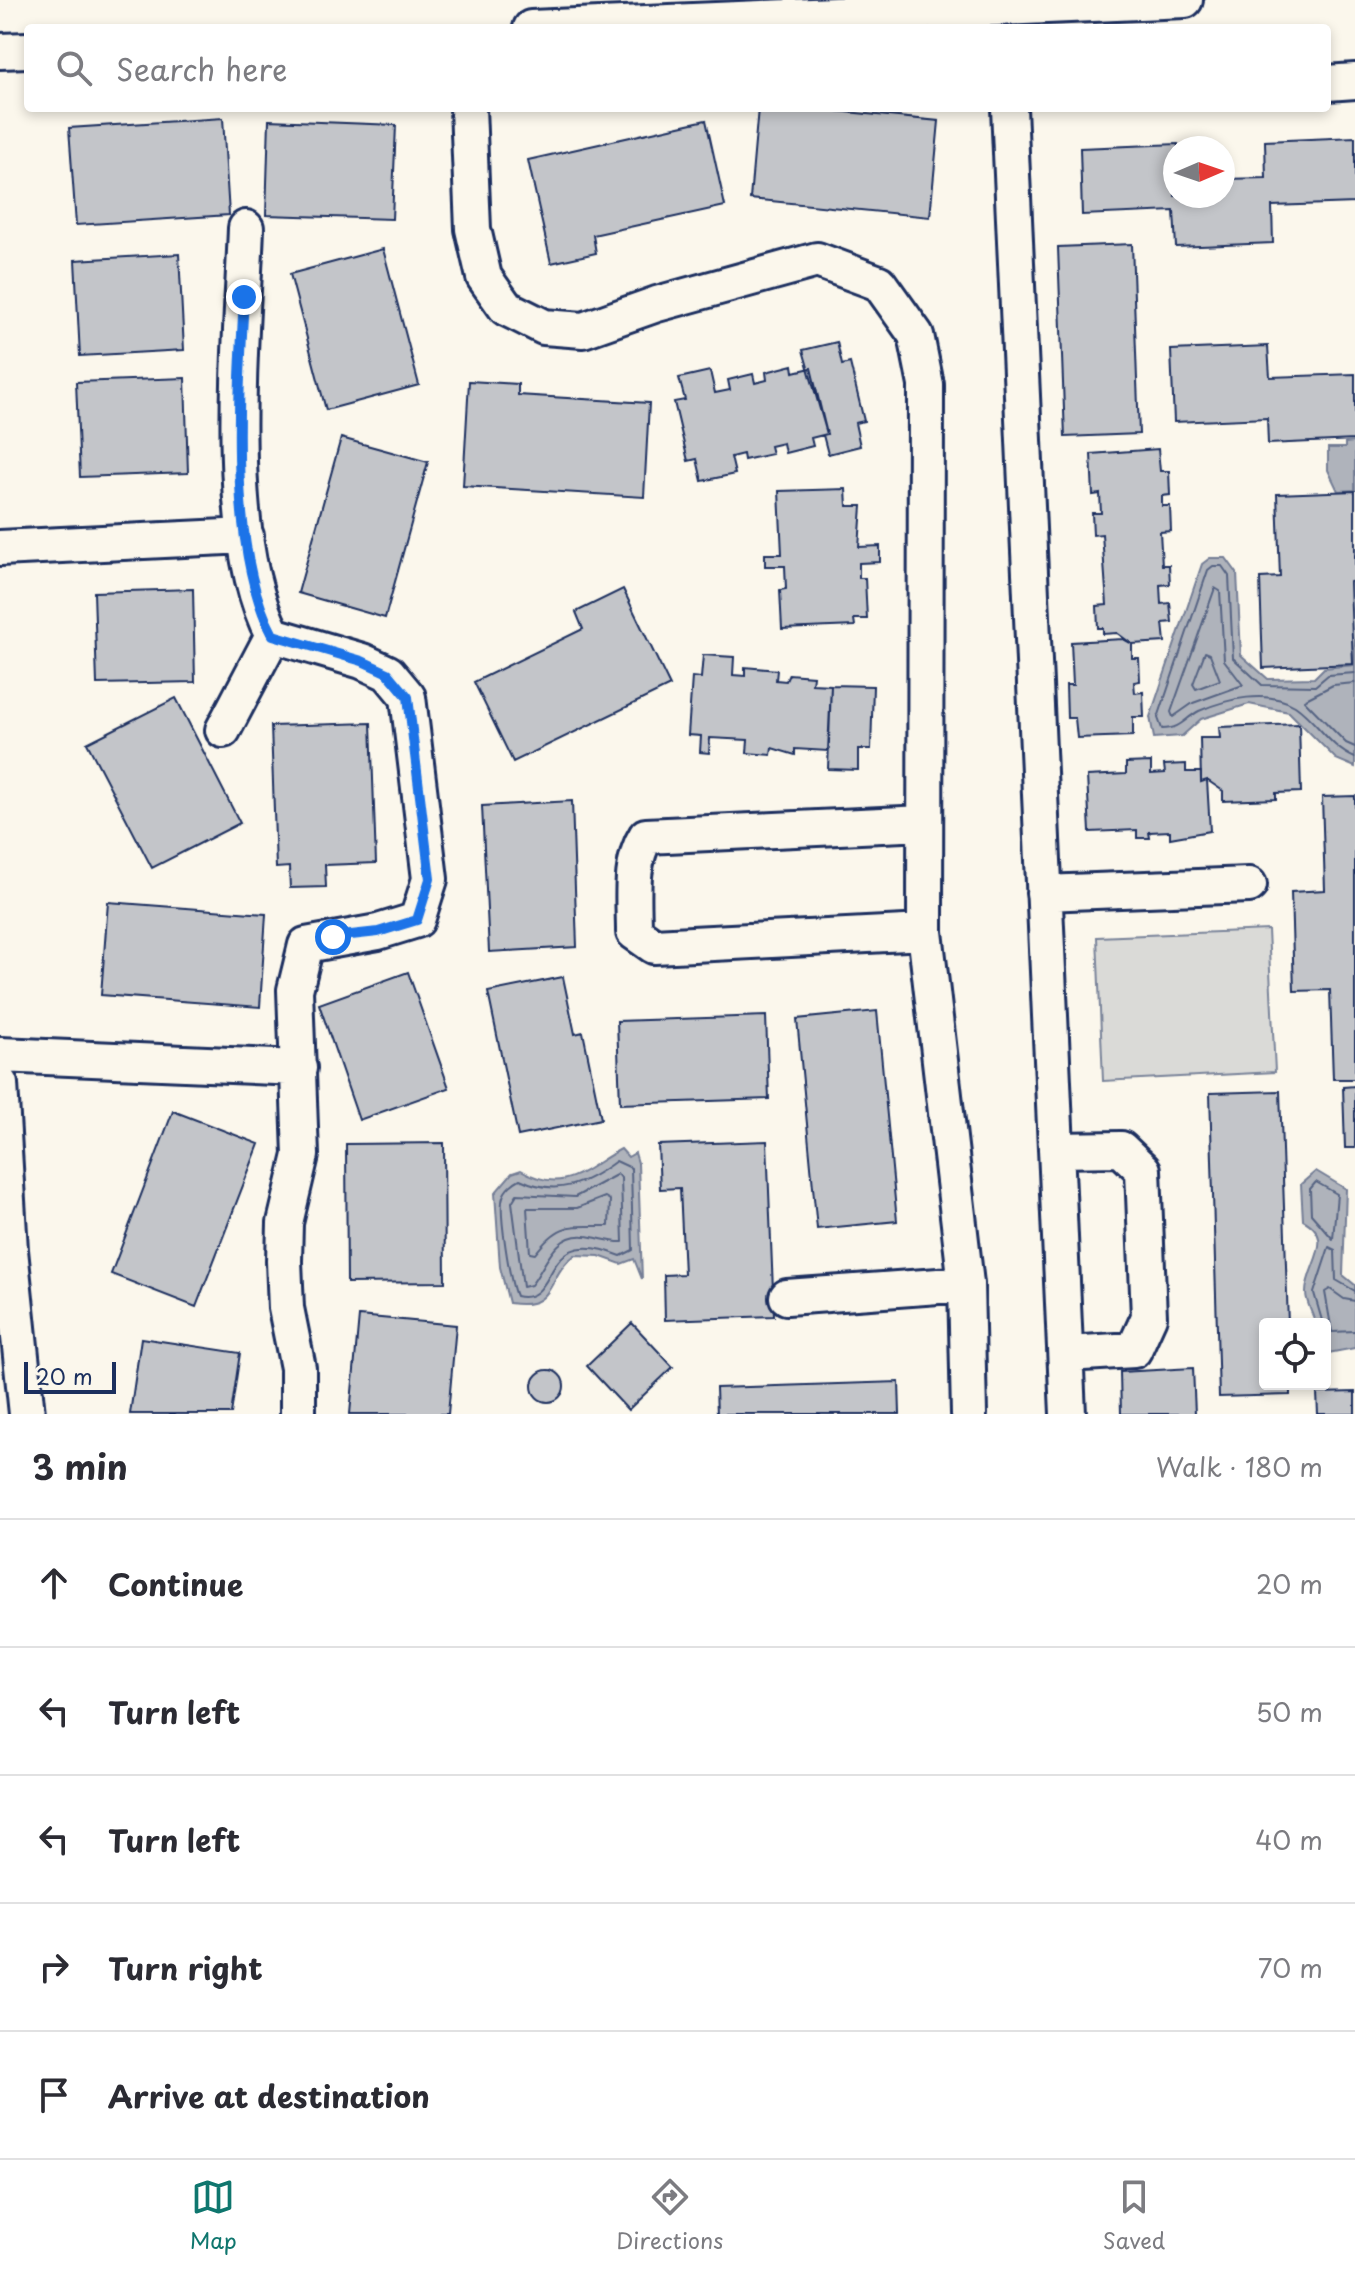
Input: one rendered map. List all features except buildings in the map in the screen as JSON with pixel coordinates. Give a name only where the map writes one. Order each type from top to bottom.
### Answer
[{"type":"street","points":[[727,24],[1020,18],[1185,0]]},
{"type":"street","points":[[0,51],[24,50]]},
{"type":"street","points":[[1331,83],[1355,81]]},
{"type":"street","points":[[468,112],[473,229],[484,277],[506,308],[544,327],[583,330],[657,304],[817,260],[879,283],[916,335],[926,385],[925,932],[966,1284],[969,1414]]},
{"type":"street","points":[[1009,112],[1068,1414]]},
{"type":"street","points":[[246,228],[240,360],[246,536],[259,610],[273,635],[362,661],[388,673],[408,697],[430,879],[417,920],[378,932],[306,945],[295,990],[301,1155],[285,1223],[284,1261],[286,1308],[298,1368],[298,1414]]},
{"type":"street","points":[[0,548],[246,536]]},
{"type":"street","points":[[223,730],[273,635]]},
{"type":"street","points":[[925,823],[646,836],[636,851],[634,895],[634,932],[654,946],[925,932]]},
{"type":"street","points":[[1044,893],[1249,885]]},
{"type":"street","points":[[0,1055],[299,1068]]},
{"type":"street","points":[[0,1084],[10,1250],[27,1414]]},
{"type":"street","points":[[1056,1150],[1121,1149],[1143,1170],[1149,1317],[1134,1350],[1066,1354]]},
{"type":"street","points":[[4,1414],[10,1250]]},
{"type":"street","points":[[787,1297],[966,1284]]},
{"type":"shaded area","points":[[1268,930],[1275,1072],[1103,1081],[1097,937]]},
{"type":"water","points":[[1355,442],[1355,490],[1338,491],[1328,470],[1328,448],[1345,448],[1345,443]]},
{"type":"water","points":[[1210,558],[1226,558],[1237,573],[1241,655],[1268,679],[1314,678],[1324,668],[1354,665],[1355,625],[1355,767],[1336,759],[1289,712],[1249,704],[1201,719],[1182,736],[1154,738],[1150,717],[1202,564]]},
{"type":"water","points":[[621,1149],[628,1157],[635,1153],[638,1163],[642,1279],[634,1259],[621,1264],[599,1256],[575,1255],[559,1272],[544,1297],[525,1304],[509,1303],[500,1267],[495,1193],[512,1173],[521,1170],[536,1177],[562,1180],[585,1171]]},
{"type":"water","points":[[1316,1171],[1346,1189],[1343,1275],[1355,1285],[1355,1348],[1331,1352],[1331,1318],[1314,1318],[1308,1304],[1307,1283],[1319,1244],[1313,1227],[1303,1220],[1301,1184]]},
{"type":"route","points":[[244,297],[240,360],[241,450],[246,536],[259,610],[273,635],[362,661],[388,673],[408,697],[430,879],[425,901],[417,920],[378,932],[333,937]]}]
